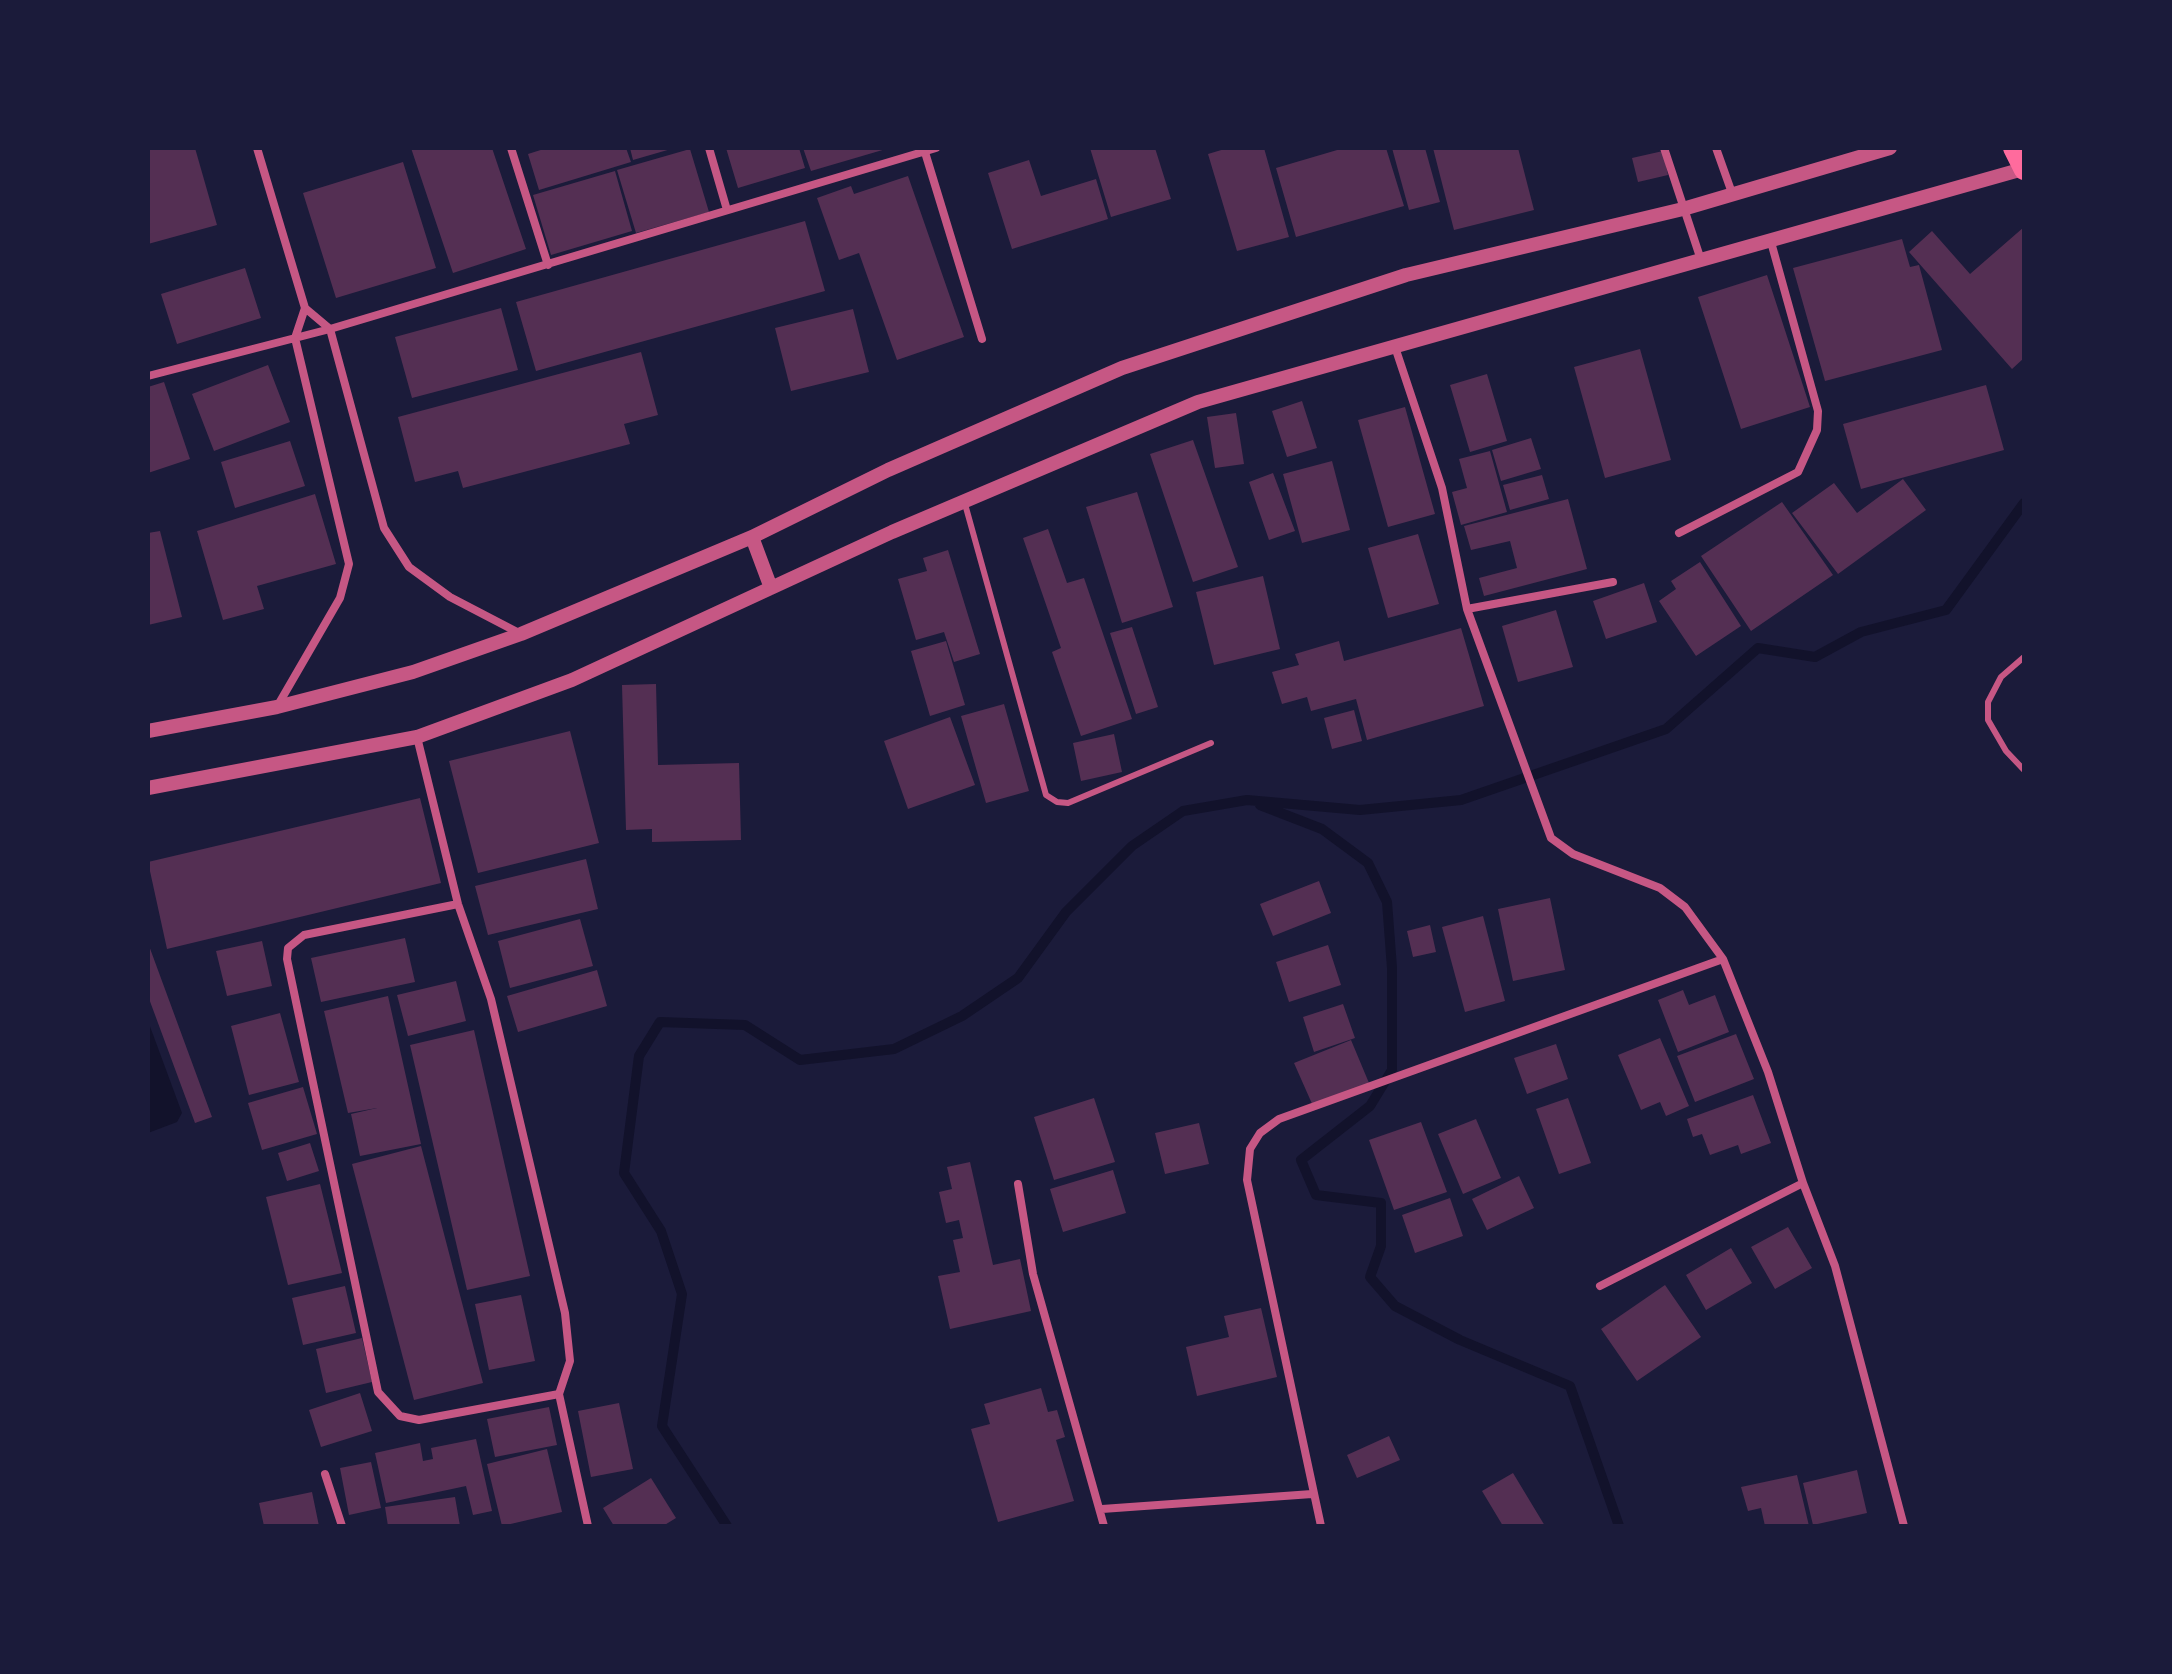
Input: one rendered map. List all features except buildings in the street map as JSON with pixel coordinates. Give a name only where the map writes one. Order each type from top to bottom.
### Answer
[{"type":"main road","points":[[2013,148],[2024,170]]},
{"type":"street","points":[[257,148],[305,308],[330,329],[384,528],[409,567],[450,597],[521,634]]},
{"type":"street","points":[[511,148],[548,265]]},
{"type":"street","points":[[709,148],[727,210]]},
{"type":"street","points":[[148,376],[330,329],[924,149],[936,148]]},
{"type":"street","points":[[1664,148],[1701,260]]},
{"type":"street","points":[[1716,148],[1732,193]]},
{"type":"street","points":[[148,731],[277,707],[413,672],[521,634],[752,537],[888,470],[1122,368],[1406,275],[1683,209],[1890,148]]},
{"type":"street","points":[[924,149],[982,339]]},
{"type":"street","points":[[148,788],[417,737],[572,680],[964,500],[1198,402],[1395,347],[1429,334],[2024,170]]},
{"type":"street","points":[[1679,533],[1798,472],[1817,430],[1818,411],[1771,242]]},
{"type":"street","points":[[277,707],[295,681],[340,598],[349,564],[295,338],[305,308]]},
{"type":"street","points":[[1395,347],[1442,488],[1467,609],[1551,838],[1573,854],[1660,888],[1685,907],[1723,959],[1768,1072],[1803,1183],[1835,1266],[1904,1526]]},
{"type":"street","points":[[752,537],[771,588]]},
{"type":"street","points":[[1467,609],[1613,582]]},
{"type":"street","points":[[417,737],[458,904],[491,999],[565,1313],[570,1361],[559,1394],[588,1526]]},
{"type":"street","points":[[458,904],[304,935],[288,948],[287,959],[378,1392],[400,1416],[419,1420],[559,1394]]},
{"type":"street","points":[[1321,1526],[1247,1180],[1250,1149],[1260,1133],[1279,1119],[1723,959]]},
{"type":"street","points":[[1600,1286],[1803,1183]]},
{"type":"street","points":[[1018,1184],[1033,1274],[1102,1509],[1104,1526]]},
{"type":"street","points":[[325,1474],[342,1526]]},
{"type":"street","points":[[1102,1509],[1312,1494]]},
{"type":"lane","points":[[964,500],[1046,795],[1057,802],[1068,803],[1211,743]]},
{"type":"lane","points":[[2024,657],[2001,677],[1988,702],[1988,720],[2006,751],[2024,770]]},
{"type":"shaded area","points":[[148,1021],[182,1113],[177,1122],[148,1133]]},
{"type":"waterway","points":[[727,1526],[662,1426],[682,1294],[661,1231],[624,1173],[639,1056],[660,1022],[745,1025],[800,1060],[894,1049],[962,1016],[1018,978],[1066,912],[1132,846],[1183,811],[1247,800],[1360,810],[1461,800],[1666,729],[1758,648],[1815,657],[1861,632],[1946,610],[2024,503]]},
{"type":"waterway","points":[[1260,805],[1322,829],[1368,863],[1387,902],[1392,968],[1392,1070],[1370,1106],[1301,1160],[1316,1195],[1381,1203],[1381,1246],[1370,1277],[1395,1306],[1460,1340],[1570,1386],[1619,1526]]}]
